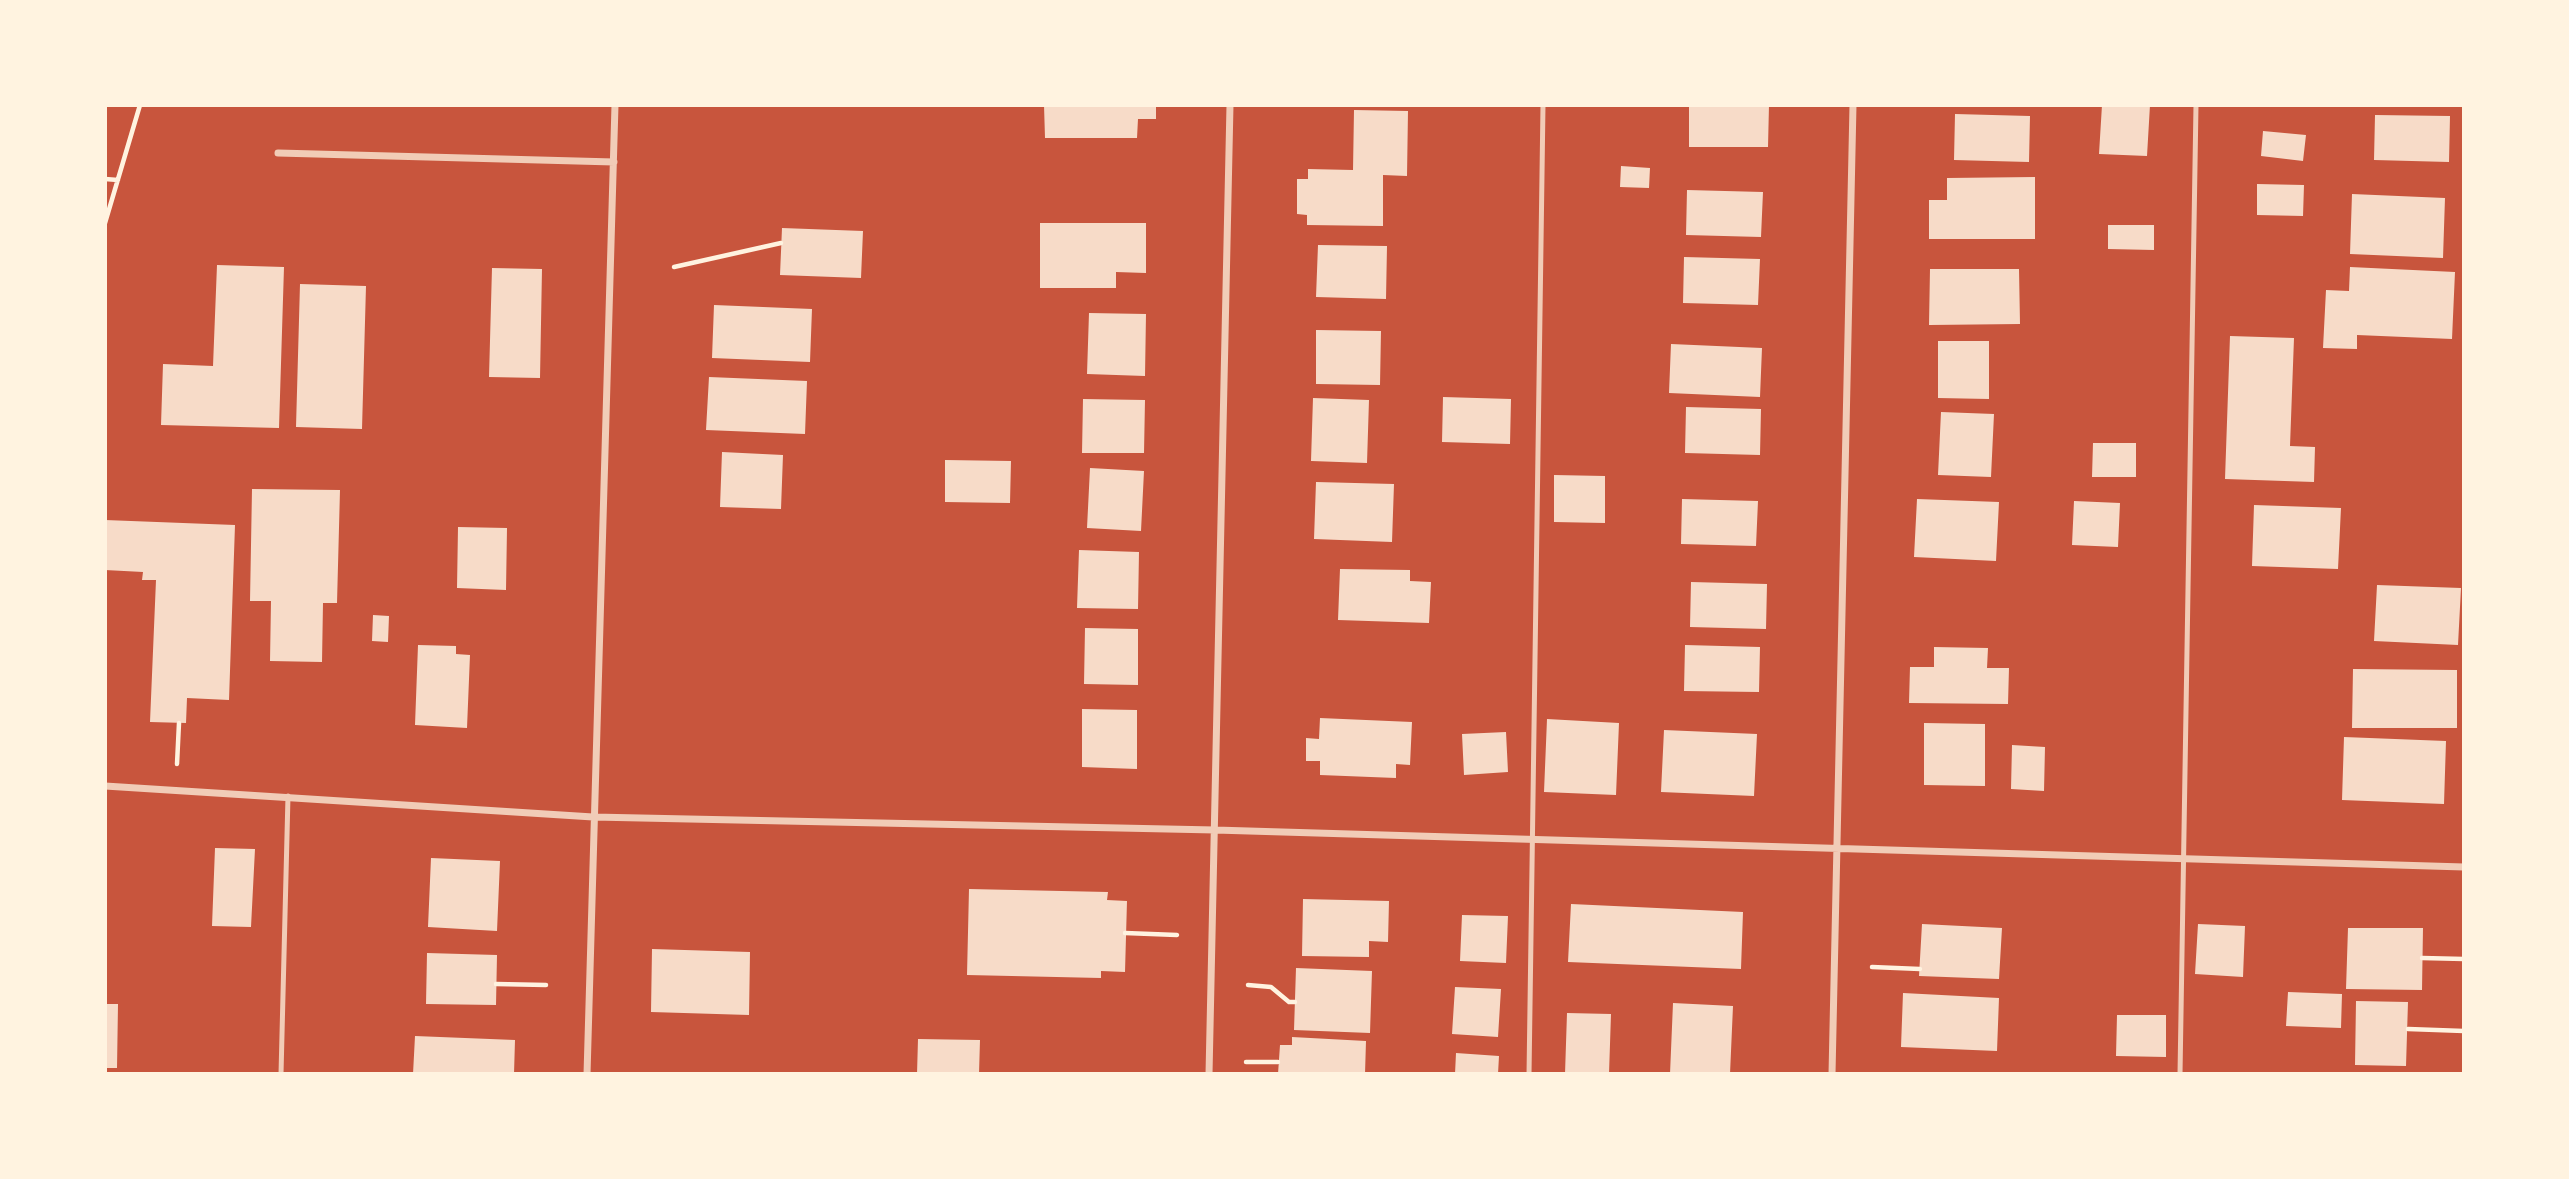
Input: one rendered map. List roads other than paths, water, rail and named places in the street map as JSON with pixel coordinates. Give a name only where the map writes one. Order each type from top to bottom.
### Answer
[{"type":"street","points":[[587,1074],[615,105]]},
{"type":"street","points":[[1209,1074],[1230,105]]},
{"type":"street","points":[[1832,1074],[1853,105]]},
{"type":"street","points":[[278,153],[614,162]]},
{"type":"street","points":[[105,786],[593,817],[1215,830],[2464,867]]},
{"type":"lane","points":[[1529,1074],[1543,105]]},
{"type":"lane","points":[[2180,1074],[2196,105]]},
{"type":"lane","points":[[281,1074],[288,796]]}]
